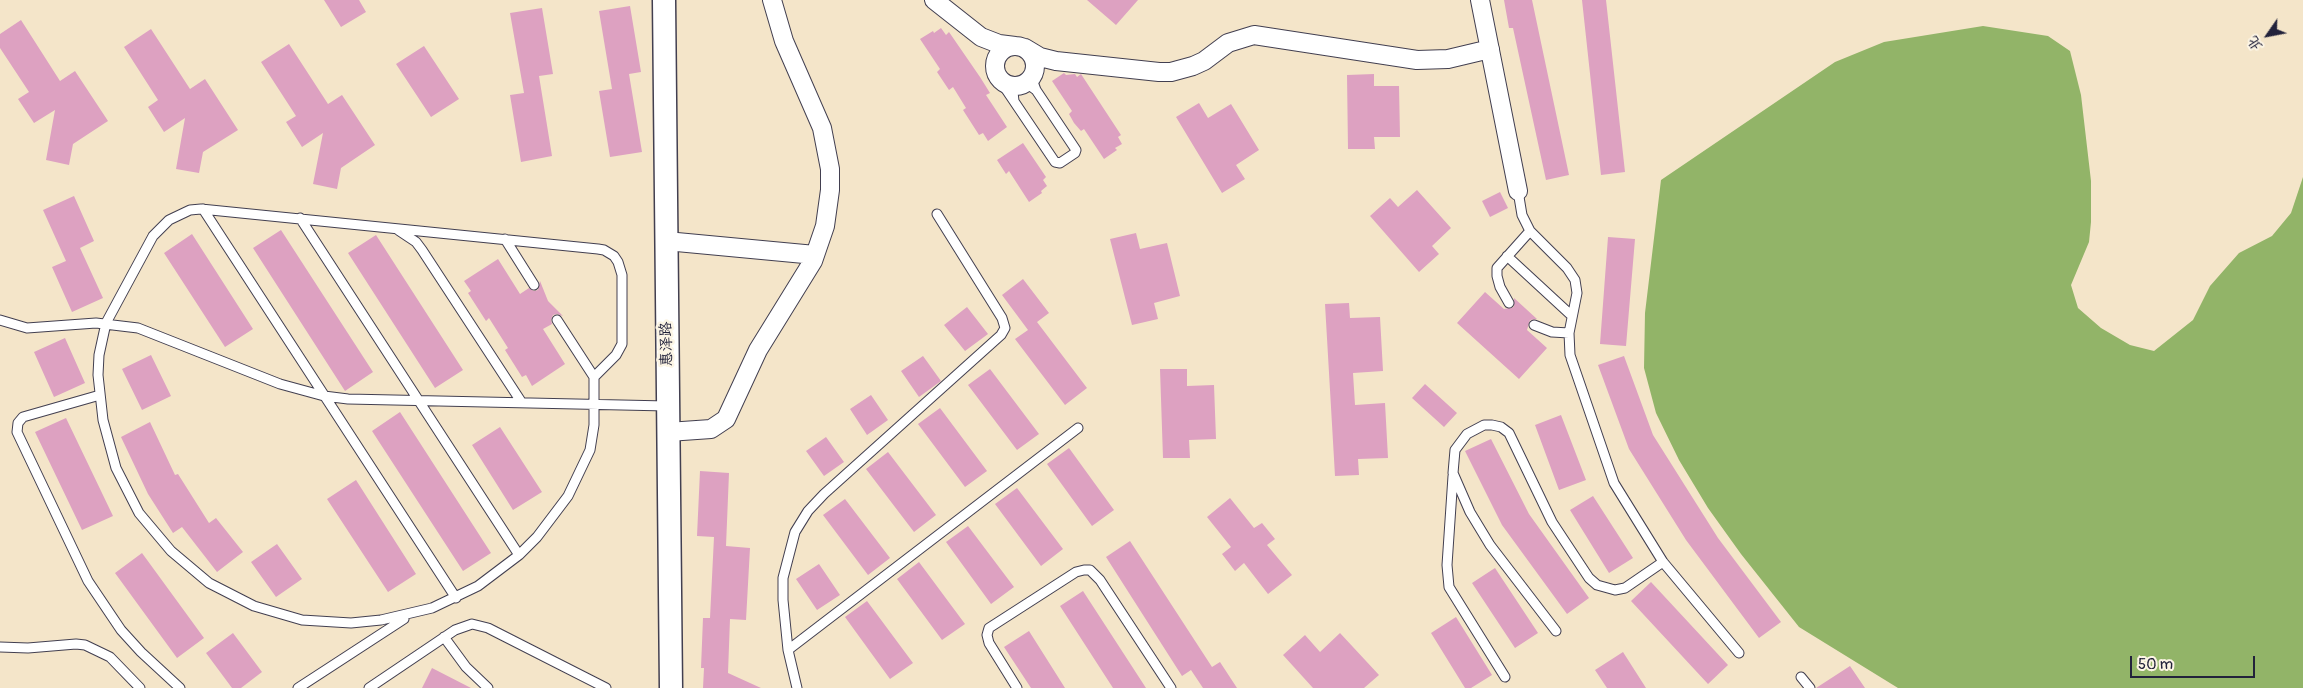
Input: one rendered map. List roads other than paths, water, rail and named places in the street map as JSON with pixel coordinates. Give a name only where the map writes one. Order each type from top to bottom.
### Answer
[{"type":"street","name":"惠泽路","points":[[664,0],[671,688]]},
{"type":"street","points":[[668,432],[711,429],[720,425],[726,419],[758,350],[804,278],[815,255],[825,226],[830,169],[827,148],[815,108],[784,41],[772,0]]},
{"type":"street","points":[[934,0],[980,37],[999,44],[1022,47],[1040,57],[1056,62]]},
{"type":"street","points":[[1480,0],[1518,191]]},
{"type":"street","points":[[1034,72],[1045,63],[1056,62],[1171,72],[1193,66],[1204,61],[1228,43],[1254,35],[1417,60],[1448,59],[1490,49]]},
{"type":"street","points":[[980,37],[990,53],[997,74],[1008,85],[1024,92],[1034,72],[1034,58],[1022,47],[1005,48],[996,58],[997,74]]},
{"type":"street","points":[[666,241],[815,255]]},
{"type":"lane","points":[[1024,92],[1076,150],[1075,153],[1060,164],[1055,162],[1024,92]]},
{"type":"lane","points":[[1518,191],[1522,215],[1530,232],[1572,273],[1577,293],[1569,333],[1570,355],[1614,482],[1663,562],[1739,653]]},
{"type":"lane","points":[[202,209],[456,598]]},
{"type":"lane","points":[[432,608],[375,621],[326,623],[277,614],[231,596],[189,568],[154,533],[126,491],[108,444],[100,395],[99,355],[106,323],[153,236],[160,227],[179,214],[202,209],[604,250],[618,262],[622,274],[622,344],[616,355],[594,377]]},
{"type":"lane","points":[[797,688],[788,650],[783,600],[783,578],[795,532],[808,511],[841,478],[1001,335],[1005,328],[1002,318],[938,214]]},
{"type":"lane","points":[[300,218],[519,555]]},
{"type":"lane","points":[[388,227],[407,235],[422,250],[522,403]]},
{"type":"lane","points":[[422,250],[423,239],[432,232]]},
{"type":"lane","points":[[1509,303],[1497,276],[1499,265],[1530,232]]},
{"type":"lane","points":[[505,239],[534,285]]},
{"type":"lane","points":[[1507,256],[1572,316]]},
{"type":"lane","points":[[0,320],[15,326],[39,328],[106,323],[130,326],[154,333],[280,384],[324,396],[348,399],[668,406]]},
{"type":"lane","points":[[298,688],[404,619],[456,598],[500,572],[554,518],[580,474],[590,450],[594,425],[594,377],[557,320]]},
{"type":"lane","points":[[1534,325],[1552,332],[1569,333]]},
{"type":"lane","points":[[100,395],[24,417],[18,423],[17,432],[74,554],[98,597],[121,630],[141,652],[180,688]]},
{"type":"lane","points":[[1505,677],[1449,587],[1448,565],[1455,450],[1467,434],[1484,425],[1501,427],[1509,433],[1552,522],[1589,578],[1596,585],[1615,590],[1625,588],[1663,562]]},
{"type":"lane","points":[[788,650],[1078,428]]},
{"type":"lane","points":[[1453,473],[1482,535],[1556,631]]},
{"type":"lane","points":[[1017,688],[989,642],[987,635],[989,628],[1076,572],[1090,570],[1100,580],[1170,688]]},
{"type":"lane","points":[[375,621],[382,626],[379,634]]},
{"type":"lane","points":[[369,688],[460,627],[480,625],[606,688]]},
{"type":"lane","points":[[444,637],[466,667],[488,688]]},
{"type":"lane","points":[[0,647],[28,648],[85,645],[110,657],[140,688]]},
{"type":"lane","points":[[1801,677],[1810,688]]}]
